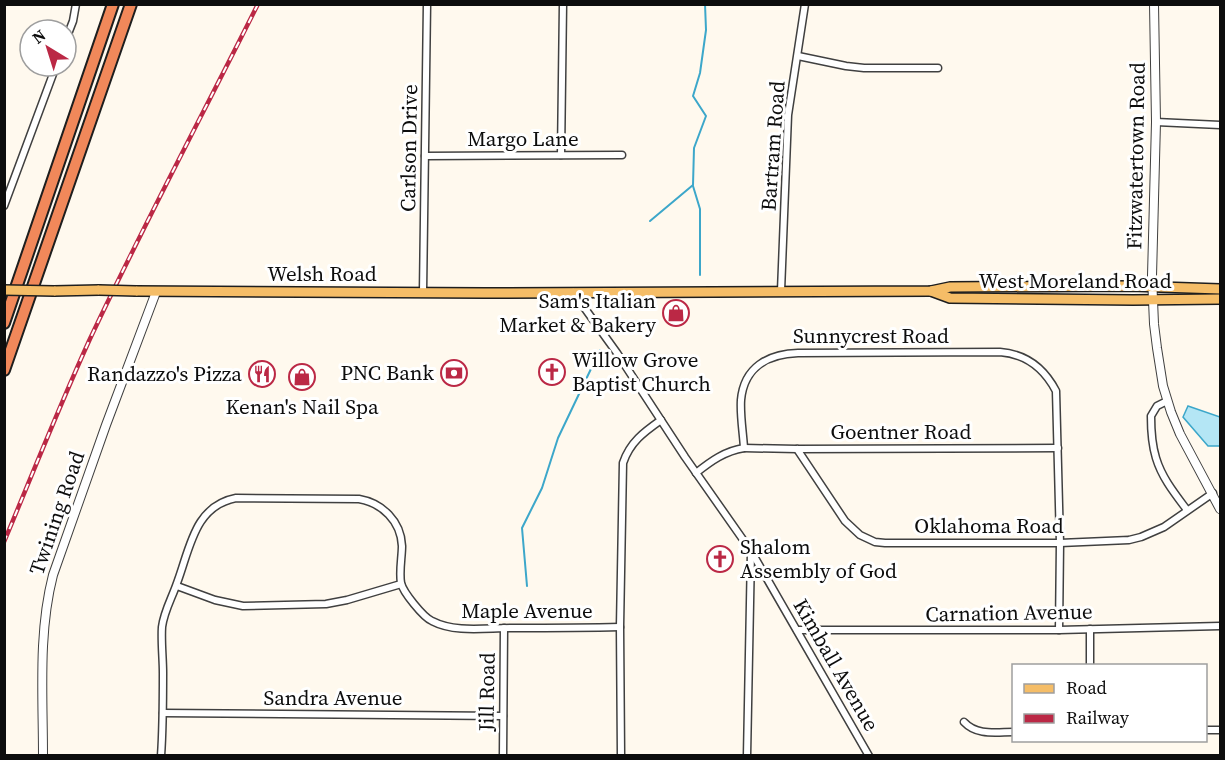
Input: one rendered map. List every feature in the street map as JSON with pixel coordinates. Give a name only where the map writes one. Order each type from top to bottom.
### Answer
[{"type":"highway","points":[[4,323],[113,4]]},
{"type":"highway","points":[[4,370],[131,4]]},
{"type":"main road","name":"West Moreland Road","points":[[640,291],[931,291],[950,287],[1221,289]]},
{"type":"main road","name":"Welsh Road","points":[[4,290],[484,293],[640,291]]},
{"type":"main road","name":"West Moreland Road","points":[[931,291],[950,298],[1221,299]]},
{"type":"street","name":"Carlson Drive","points":[[423,292],[427,4]]},
{"type":"street","points":[[561,155],[563,4]]},
{"type":"street","name":"Bartram Road","points":[[781,291],[788,115],[805,4]]},
{"type":"street","name":"Fitzwatertown Road","points":[[1154,4],[1156,122],[1153,287],[1157,348],[1167,401],[1180,434],[1221,509]]},
{"type":"street","points":[[798,56],[846,66],[879,69],[938,68]]},
{"type":"street","points":[[4,206],[52,78]]},
{"type":"street","points":[[1156,122],[1221,125]]},
{"type":"street","name":"Margo Lane","points":[[425,156],[622,155]]},
{"type":"street","name":"Twining Road","points":[[43,756],[44,632],[53,575],[156,292]]},
{"type":"street","name":"Kimball Avenue","points":[[573,292],[751,551],[869,756]]},
{"type":"street","name":"Sunnycrest Road","points":[[744,448],[741,402],[745,383],[756,366],[783,353],[1000,352],[1012,353],[1030,360],[1051,381],[1056,391],[1060,543],[1059,630]]},
{"type":"street","points":[[1167,401],[1157,406],[1150,416],[1154,452],[1166,481],[1187,510]]},
{"type":"street","points":[[621,756],[620,627],[623,463],[626,453],[637,438],[662,420]]},
{"type":"street","points":[[696,473],[732,450],[744,448]]},
{"type":"street","name":"Goentner Road","points":[[744,448],[1058,448]]},
{"type":"street","name":"Oklahoma Road","points":[[797,449],[845,521],[860,536],[875,542],[895,544],[1115,541],[1142,537],[1164,527],[1213,493]]},
{"type":"street","points":[[161,756],[162,627],[165,612],[201,520],[211,508],[228,499],[236,498],[367,500],[383,508],[394,520],[402,543],[401,584],[347,600],[326,604],[243,606],[215,600],[177,586]]},
{"type":"street","points":[[747,756],[751,551]]},
{"type":"street","name":"Maple Avenue","points":[[401,584],[424,616],[438,624],[465,628],[620,627]]},
{"type":"street","name":"Carnation Avenue","points":[[797,630],[1059,630],[1221,626]]},
{"type":"street","name":"Jill Road","points":[[503,756],[504,628]]},
{"type":"street","points":[[1090,629],[1090,664]]},
{"type":"street","name":"Sandra Avenue","points":[[163,713],[503,716]]},
{"type":"street","points":[[964,722],[968,727],[979,732],[1012,732]]},
{"type":"water","points":[[1188,406],[1220,417],[1220,446],[1208,446],[1183,417]]},
{"type":"waterway","points":[[650,221],[693,185],[694,148],[706,116],[693,96],[700,73],[706,30],[705,4]]},
{"type":"waterway","points":[[693,186],[700,209],[700,275]]},
{"type":"waterway","points":[[527,586],[522,528],[542,488],[558,438],[600,350]]},
{"type":"railway","points":[[4,542],[89,341],[258,4]]},
{"type":"place","name":"Sam's Italian Market & Bakery","points":[[676,313]]},
{"type":"place","name":"Willow Grove Baptist Church","points":[[552,372]]},
{"type":"place","name":"PNC Bank","points":[[454,373]]},
{"type":"place","name":"Randazzo's Pizza","points":[[262,374]]},
{"type":"place","name":"Kenan's Nail Spa","points":[[302,377]]},
{"type":"place","name":"Shalom Assembly of God","points":[[720,559]]}]
